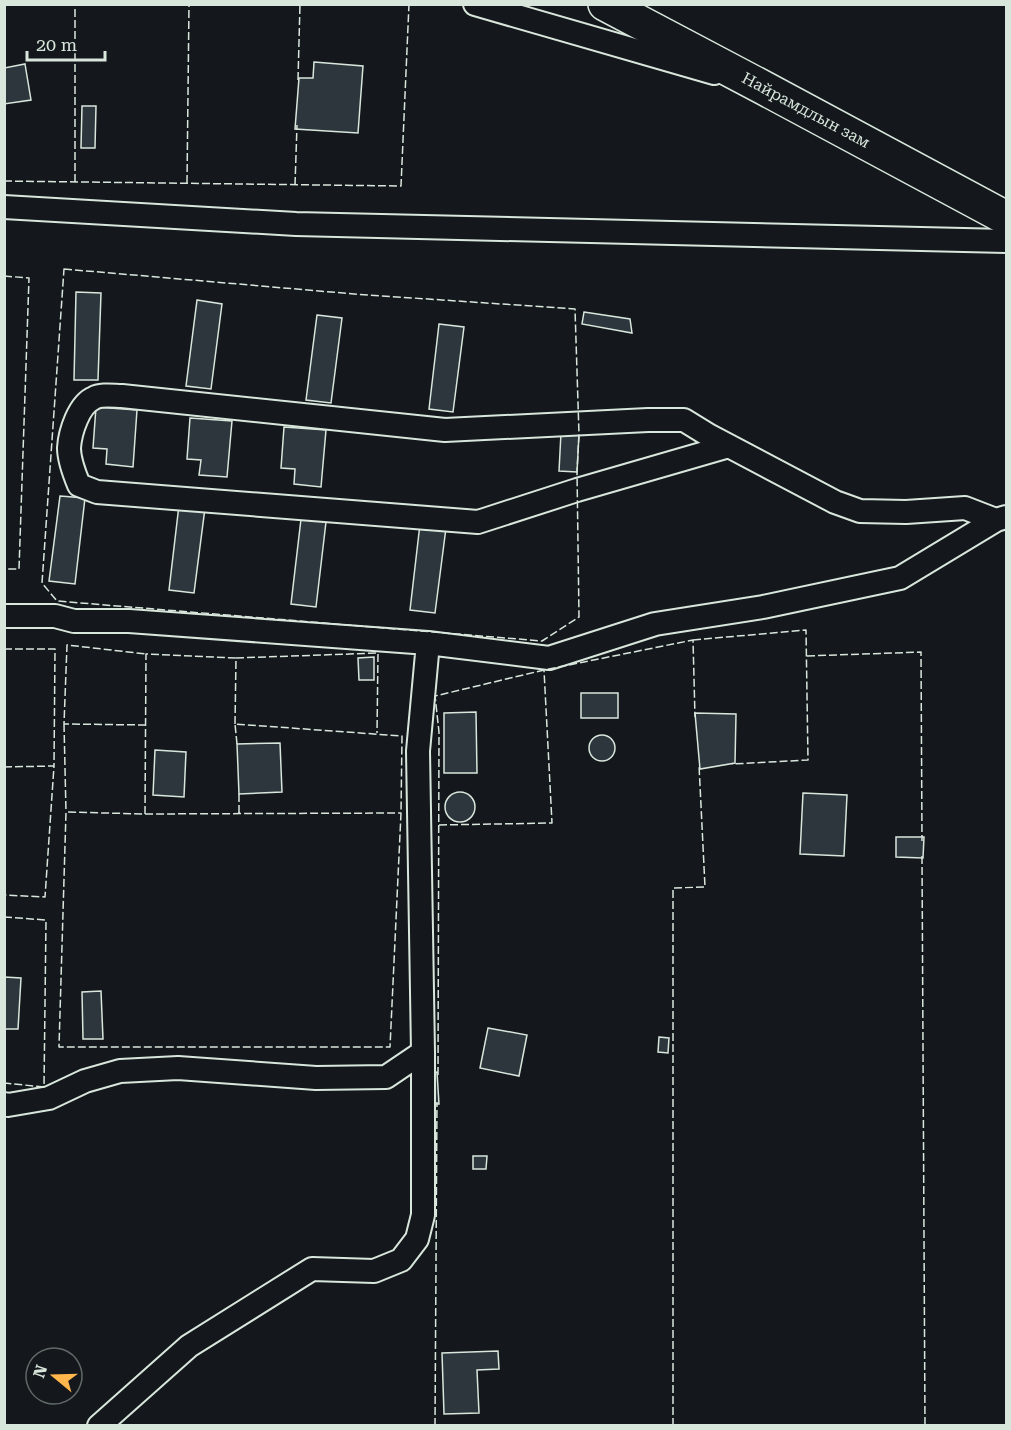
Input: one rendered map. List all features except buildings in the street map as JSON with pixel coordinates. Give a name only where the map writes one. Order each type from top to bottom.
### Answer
[{"type":"main road","name":"Найрамдлын зам","points":[[605,4],[1006,218]]},
{"type":"street","points":[[475,4],[764,88]]},
{"type":"street","points":[[4,207],[296,224],[1006,242]]},
{"type":"street","points":[[729,446],[477,522],[97,492],[79,485],[72,467],[69,448],[75,423],[83,404],[95,397],[122,396],[445,430],[684,420],[835,502],[860,511],[906,512],[965,508],[1001,519]]},
{"type":"street","points":[[4,616],[55,616],[74,621],[129,621],[428,643],[549,658],[654,624],[763,608],[900,579],[1001,519]]},
{"type":"street","points":[[99,1425],[189,1346],[312,1269],[374,1271],[401,1260],[417,1239],[423,1215],[418,751],[428,643]]},
{"type":"street","points":[[4,1104],[49,1098],[85,1081],[120,1071],[178,1068],[316,1078],[386,1077],[423,1052]]},
{"type":"fence","points":[[75,4],[75,182]]},
{"type":"fence","points":[[187,183],[189,4]]},
{"type":"fence","points":[[298,80],[300,4]]},
{"type":"fence","points":[[4,181],[401,186],[409,4]]},
{"type":"fence","points":[[295,185],[297,125]]},
{"type":"fence","points":[[64,269],[354,294],[575,309],[579,434],[577,472],[579,617],[542,641],[57,601],[42,583],[64,269]]},
{"type":"fence","points":[[4,276],[29,278],[19,569],[4,569]]},
{"type":"fence","points":[[693,640],[806,630],[808,760],[732,764]]},
{"type":"fence","points":[[438,1075],[439,732],[435,696],[544,670],[693,640],[695,717]]},
{"type":"fence","points":[[146,654],[67,645],[64,724],[146,725]]},
{"type":"fence","points":[[4,649],[55,649],[54,766]]},
{"type":"fence","points":[[807,656],[921,652],[922,841]]},
{"type":"fence","points":[[236,658],[378,653],[377,733]]},
{"type":"fence","points":[[145,814],[146,654],[236,658],[235,724]]},
{"type":"fence","points":[[439,825],[552,823],[544,670]]},
{"type":"fence","points":[[64,724],[66,812]]},
{"type":"fence","points":[[237,744],[235,724],[402,736],[401,813],[390,1047],[59,1047],[66,812],[401,813]]},
{"type":"fence","points":[[673,1426],[673,888],[705,887],[699,765]]},
{"type":"fence","points":[[4,767],[54,766],[45,897],[4,895]]},
{"type":"fence","points":[[239,794],[239,813]]},
{"type":"fence","points":[[922,856],[925,1426]]},
{"type":"fence","points":[[4,917],[46,920],[44,1087],[4,1083]]},
{"type":"fence","points":[[435,1426],[437,1102]]}]
